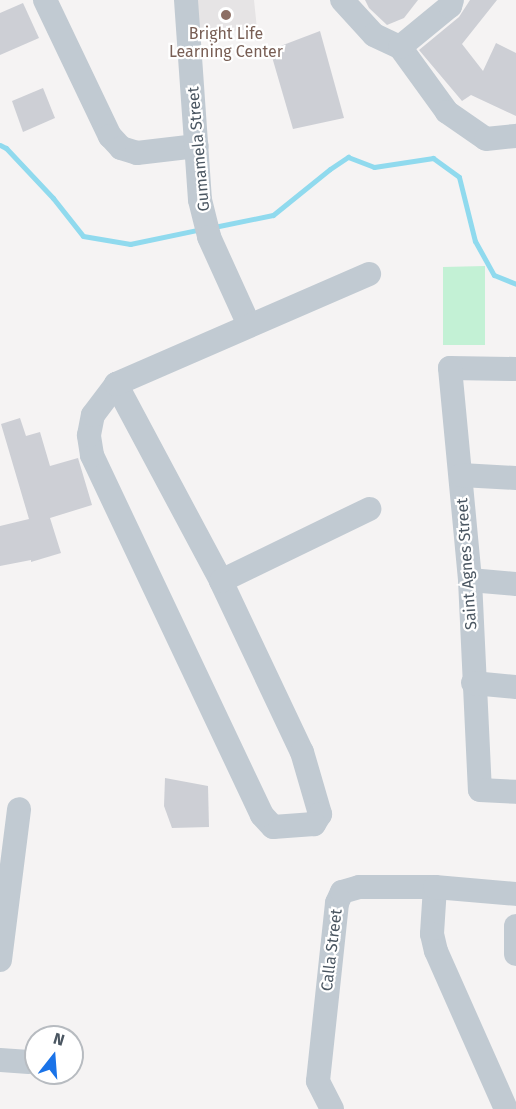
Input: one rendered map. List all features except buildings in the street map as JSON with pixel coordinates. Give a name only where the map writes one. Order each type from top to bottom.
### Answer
[{"type":"street","points":[[45,0],[110,136],[121,148],[137,153],[197,146]]},
{"type":"street","name":"Gumamela Street","points":[[186,0],[200,200],[209,237],[249,325]]},
{"type":"street","points":[[342,0],[374,35],[400,47],[447,112],[486,139],[516,136]]},
{"type":"street","points":[[400,47],[450,6],[452,0]]},
{"type":"street","points":[[116,384],[220,581],[302,752],[320,814],[314,824],[273,827],[262,815],[92,455],[89,435],[93,415],[116,384],[369,274]]},
{"type":"street","name":"Saint Agnes Street","points":[[516,369],[450,368],[470,580],[473,683],[480,790],[516,792]]},
{"type":"street","points":[[461,475],[516,478]]},
{"type":"street","points":[[220,581],[369,509]]},
{"type":"street","points":[[470,580],[516,584]]},
{"type":"street","points":[[473,683],[516,687]]},
{"type":"street","points":[[0,960],[19,809]]},
{"type":"street","name":"Calla Street","points":[[318,1081],[340,895],[345,890],[359,887],[435,887],[516,894]]},
{"type":"street","points":[[435,887],[432,934],[436,951],[506,1109]]},
{"type":"street","points":[[516,926],[516,954]]},
{"type":"street","points":[[0,1060],[24,1062]]},
{"type":"street","points":[[314,1109],[318,1081]]},
{"type":"street","points":[[318,1081],[332,1109]]},
{"type":"shaded area","name":"Bright Life Learning Center","points":[[195,0],[254,0],[257,29],[199,33]]},
{"type":"green space","points":[[485,266],[485,345],[443,345],[443,267]]},
{"type":"waterway","points":[[0,145],[6,148],[53,198],[83,236],[130,244],[202,229]]},
{"type":"waterway","points":[[214,227],[273,215],[348,157],[374,167],[433,158],[459,177],[475,241],[494,275],[516,284]]},
{"type":"place","name":"Bright Life Learning Center","points":[[226,15]]}]
